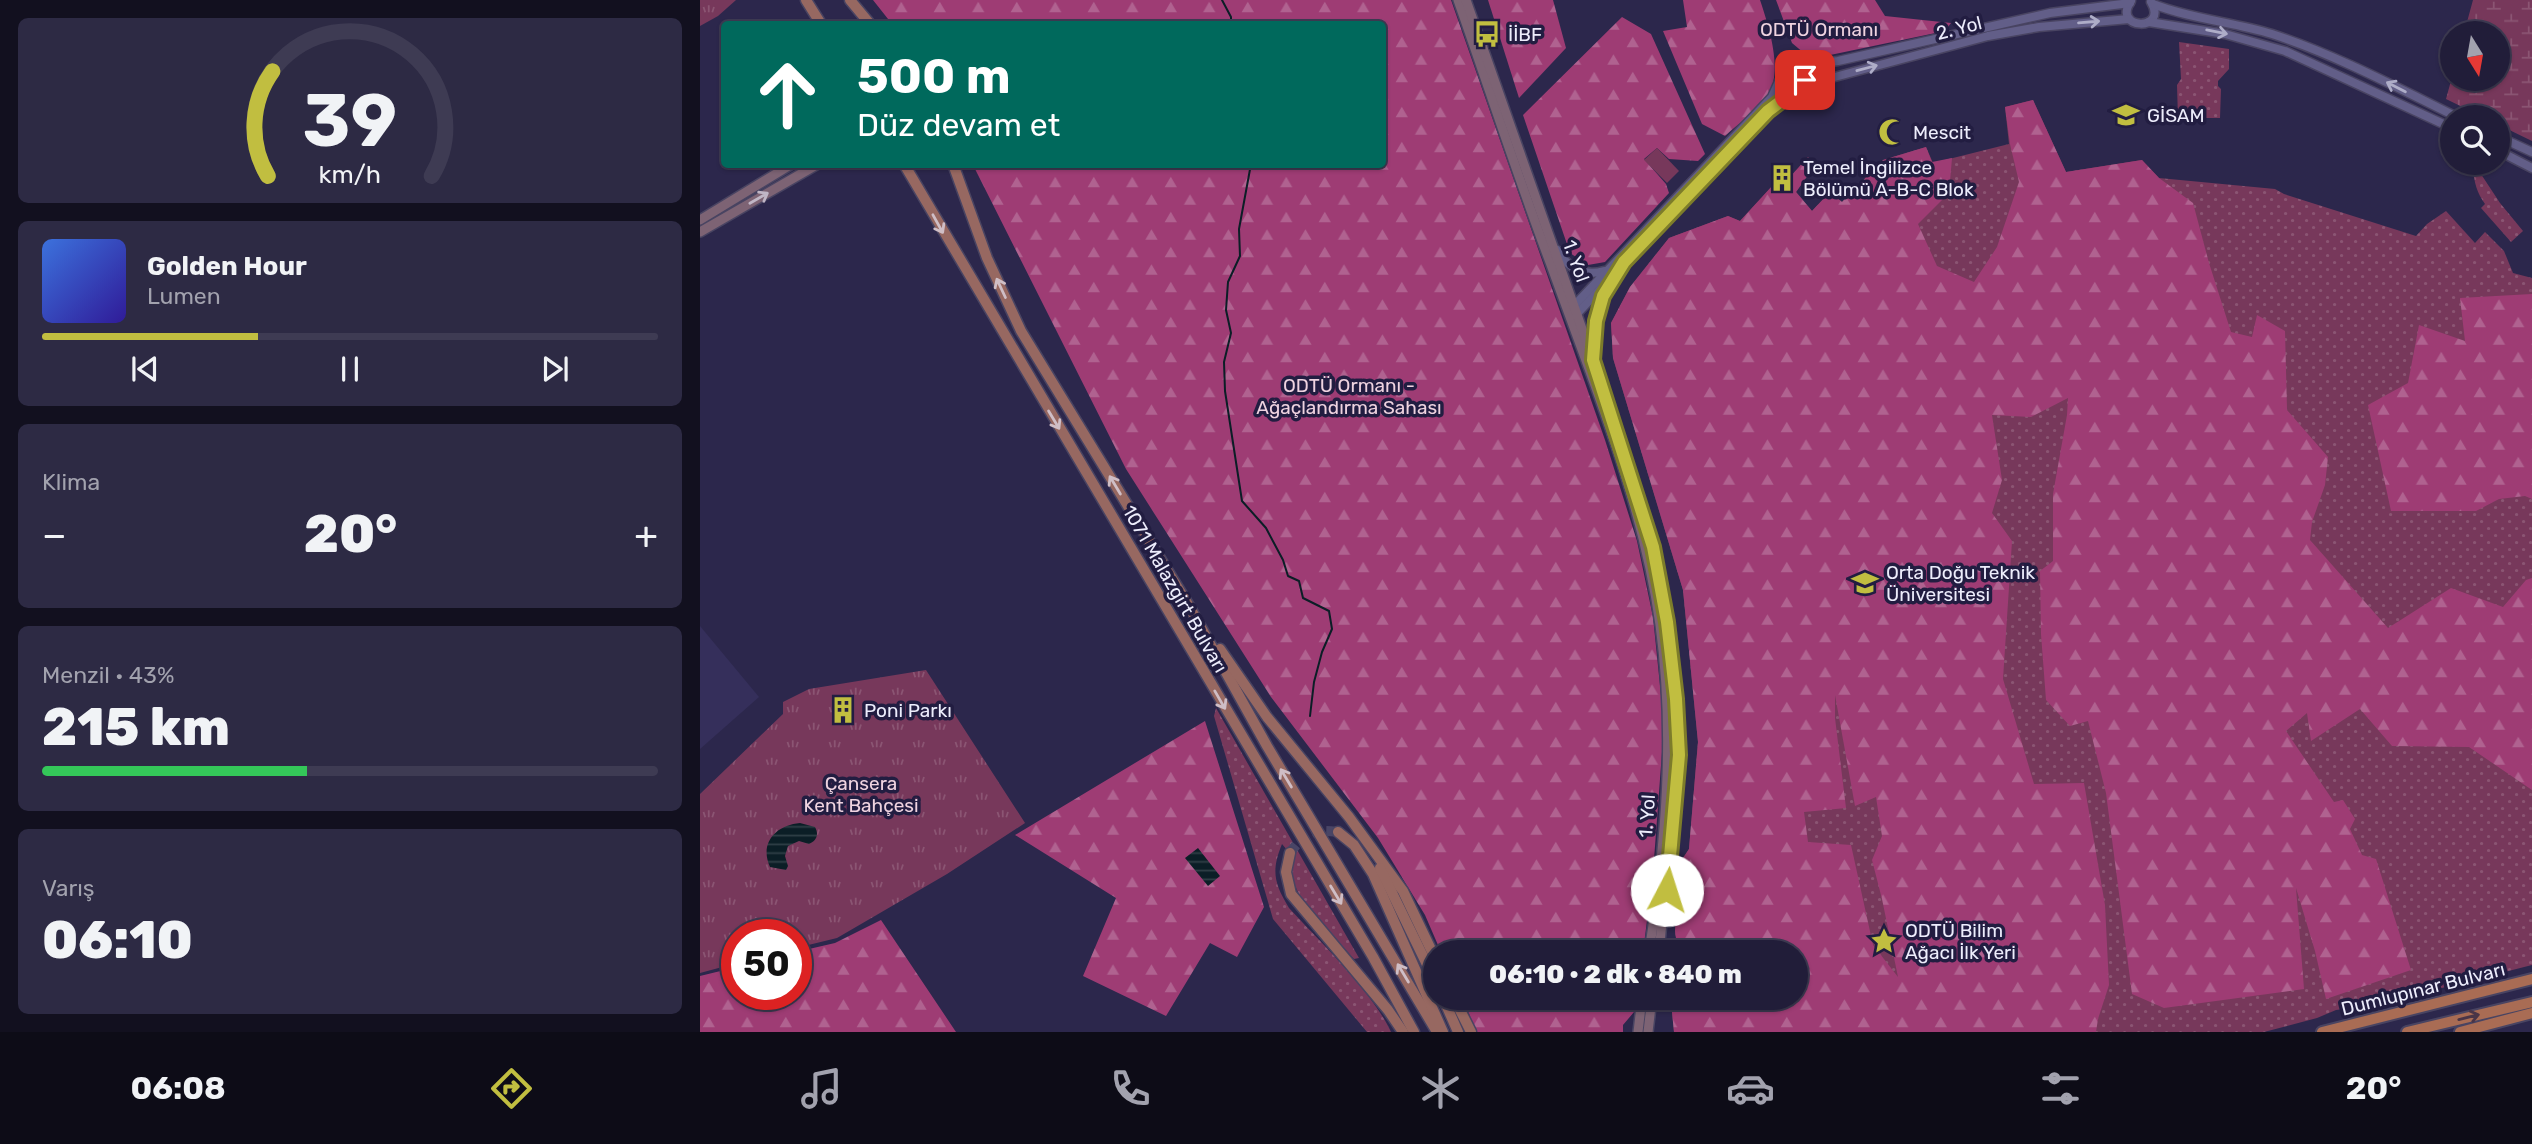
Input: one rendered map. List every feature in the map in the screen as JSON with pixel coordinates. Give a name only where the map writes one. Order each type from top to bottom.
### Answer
[{"type":"highway","name":"Dumlupınar Bulvarı","points":[[2322,1032],[2532,979]]},
{"type":"highway","name":"Dumlupınar Bulvarı","points":[[2407,1032],[2532,1002]]},
{"type":"highway","points":[[2460,1032],[2532,1013]]},
{"type":"main road","points":[[806,0],[819,21]]},
{"type":"main road","points":[[850,0],[868,21]]},
{"type":"main road","name":"1. Yol","points":[[1458,0],[1550,239],[1645,547],[1660,624],[1667,701],[1669,757],[1660,940]]},
{"type":"main road","name":"1. Yol","points":[[1466,0],[1504,119],[1573,313],[1593,360],[1653,547],[1667,622],[1679,755],[1662,889],[1651,940]]},
{"type":"main road","points":[[700,220],[785,168]]},
{"type":"main road","points":[[700,232],[811,168]]},
{"type":"main road","name":"1071 Malazgirt Bulvarı","points":[[906,168],[1366,945],[1414,1032]]},
{"type":"main road","name":"1071 Malazgirt Bulvarı","points":[[954,168],[987,258],[1021,331],[1189,606],[1267,746],[1437,1032]]},
{"type":"main road","points":[[1189,606],[1267,717],[1349,817],[1403,891],[1426,940]]},
{"type":"main road","points":[[1338,832],[1354,845],[1373,874],[1443,1032]]},
{"type":"main road","points":[[1290,853],[1286,872],[1291,894],[1388,1010],[1403,1032]]},
{"type":"main road","points":[[1374,854],[1423,956]]},
{"type":"main road","points":[[1451,1010],[1458,1032]]},
{"type":"main road","points":[[1455,1010],[1471,1032]]},
{"type":"main road","points":[[1638,1032],[1641,1010]]},
{"type":"main road","points":[[1648,1032],[1651,1010]]},
{"type":"street","name":"2. Yol","points":[[2129,19],[2127,11],[2131,1]]},
{"type":"street","name":"2. Yol","points":[[1573,313],[1624,262],[1773,95],[1783,69],[1788,64],[1801,66],[1838,61],[2050,13],[2131,1]]},
{"type":"street","points":[[2149,22],[2154,15],[2151,2]]},
{"type":"street","points":[[2151,2],[2169,10],[2300,43],[2440,109]]},
{"type":"street","name":"2. Yol","points":[[1715,161],[1773,107],[1799,87],[1988,36],[2039,27],[2129,19],[2141,25],[2149,22],[2216,32],[2285,51],[2440,122]]},
{"type":"street","points":[[1781,77],[1786,86],[1799,87],[1806,76],[1801,66]]},
{"type":"street","points":[[2361,85],[2364,71]]},
{"type":"street","points":[[2510,142],[2532,152]]},
{"type":"street","points":[[2510,157],[2532,168]]},
{"type":"street","name":"2. Yol","points":[[1573,313],[1607,270],[1684,194]]},
{"type":"street","points":[[1550,239],[1567,264],[1578,271],[1594,274],[1607,270]]},
{"type":"street","points":[[1593,360],[1596,321],[1603,296],[1624,262]]},
{"type":"shaded area","points":[[700,626],[759,697],[700,749]]},
{"type":"green space","points":[[700,0],[736,0],[718,16],[700,26]]},
{"type":"green space","name":"ODTÜ Ormanı - Ağaçlandırma Sahası","points":[[873,0],[1451,0],[1605,440],[1637,541],[1653,617],[1664,725],[1653,873],[1645,940],[1436,940],[1425,915],[1378,838],[1271,697],[1126,469],[975,168],[1386,168],[1386,21],[890,21]]},
{"type":"green space","points":[[1488,0],[1553,0],[1566,48],[1519,98]]},
{"type":"green space","points":[[1683,0],[1760,0],[1773,46],[1773,83],[1760,105],[1725,136],[1702,124],[1663,31],[1687,27]]},
{"type":"green space","name":"ODTÜ Ormanı","points":[[1776,0],[1875,0],[1885,16],[1951,23],[1945,31],[1811,59],[1792,43]]},
{"type":"green space","points":[[2473,0],[2532,0],[2532,141],[2510,130],[2510,105],[2458,105],[2446,99],[2448,91],[2510,91],[2510,21],[2467,21]]},
{"type":"green space","points":[[1622,17],[1651,34],[1705,154],[1698,161],[1669,159],[1657,148],[1644,159],[1666,184],[1669,193],[1605,262],[1588,265],[1570,253],[1523,115]]},
{"type":"green space","points":[[2179,42],[2229,49],[2229,69],[2218,81],[2221,89],[2220,118],[2178,118],[2177,85],[2181,79]]},
{"type":"green space","points":[[2033,100],[2066,172],[2142,160],[2159,178],[2275,189],[2416,236],[2427,224],[2446,211],[2475,243],[2485,232],[2504,251],[2513,273],[2532,278],[2532,965],[2379,1004],[2336,1010],[2264,1032],[1674,1032],[1672,1010],[1808,1010],[1808,940],[1676,940],[1681,861],[1689,849],[1698,742],[1683,590],[1613,358],[1611,323],[1630,287],[1669,238],[1728,216],[1740,221],[1774,184],[1782,186],[1808,157],[1815,165],[1796,192],[1812,211],[1830,192],[1842,202],[1883,160],[1926,147],[1933,163],[2009,144],[2005,107]]},
{"type":"green space","points":[[2033,100],[2066,172],[2142,160],[2159,178],[2193,203],[2231,332],[2252,337],[2257,315],[2285,331],[2287,410],[2328,457],[2325,485],[2312,522],[2310,540],[2388,628],[2451,588],[2503,607],[2526,580],[2532,578],[2532,790],[2469,747],[2392,746],[2360,709],[2311,741],[2307,713],[2286,731],[2334,802],[2343,800],[2355,819],[2350,829],[2362,855],[2376,859],[2411,970],[2326,999],[2296,888],[2304,989],[2164,1008],[2132,994],[2106,793],[2088,721],[2070,726],[2046,700],[2040,571],[2053,561],[2053,494],[2068,398],[2031,417],[1992,415],[2002,480],[1992,513],[2012,541],[2003,679],[2034,784],[2084,783],[2105,905],[2109,985],[2096,1032],[1674,1032],[1672,1010],[1808,1010],[1808,940],[1676,940],[1681,861],[1689,849],[1698,742],[1683,590],[1613,358],[1611,323],[1630,287],[1669,238],[1728,216],[1740,221],[1774,184],[1782,186],[1808,157],[1815,165],[1796,192],[1812,211],[1830,192],[1842,202],[1883,160],[1926,147],[1932,162],[1952,158],[1949,193],[1918,224],[1937,266],[1974,282],[1997,247],[2019,182],[2005,107]],"holes":[[[1835,695],[1855,806],[1876,797],[1882,836],[1872,860],[1898,977],[1873,945],[1851,845],[1808,842],[1804,812],[1846,808],[1835,718]]]},
{"type":"green space","points":[[1657,148],[1679,171],[1667,183],[1644,160]]},
{"type":"green space","points":[[2474,175],[2482,175],[2523,231],[2511,242],[2481,208],[2485,204]]},
{"type":"green space","points":[[2532,294],[2532,499],[2525,496],[2499,499],[2476,511],[2391,511],[2368,405],[2408,383],[2419,325],[2465,341],[2460,298]]},
{"type":"green space","name":"Çansera Kent Bahçesi","points":[[926,670],[1025,823],[947,874],[837,938],[812,944],[812,919],[721,919],[721,967],[700,973],[700,794],[783,714],[783,702],[809,689]]},
{"type":"green space","points":[[1216,708],[1359,958],[1354,959],[1303,901],[1292,876],[1293,857],[1282,844],[1275,870],[1277,884],[1284,899],[1289,908],[1359,984],[1391,1032],[1367,1032],[1273,919],[1214,716]]},
{"type":"green space","points":[[1205,721],[1264,907],[1237,957],[1210,943],[1166,1016],[1083,976],[1116,898],[1015,835]]},
{"type":"green space","points":[[881,920],[956,1032],[700,1032],[700,976],[721,971],[721,1010],[812,1010],[812,948],[835,943]]},
{"type":"green space","points":[[1467,1010],[1634,1010],[1623,1025],[1623,1032],[1477,1032]]},
{"type":"water","points":[[800,823],[815,827],[817,837],[809,844],[799,841],[788,846],[785,856],[788,866],[786,870],[770,867],[767,850],[772,837],[784,827]]},
{"type":"water","points":[[1198,848],[1220,876],[1208,886],[1185,858]]},
{"type":"waterway","points":[[1222,0],[1231,21]]},
{"type":"waterway","points":[[1250,168],[1239,229],[1240,256],[1228,282],[1226,310],[1231,333],[1224,362],[1225,391],[1242,501],[1266,528],[1283,560],[1288,576],[1299,581],[1303,598],[1329,611],[1332,629],[1314,682],[1310,716]]},
{"type":"tunnel","points":[[1290,853],[1305,836],[1322,831],[1338,832]]},
{"type":"place","name":"İİBF","points":[[1487,34]]},
{"type":"place","name":"GİSAM","points":[[2126,115]]},
{"type":"place","name":"Mescit","points":[[1892,132]]},
{"type":"place","name":"Temel İngilizce Bölümü A-B-C Blok","points":[[1782,178]]},
{"type":"place","name":"Orta Doğu Teknik Üniversitesi","points":[[1865,583]]},
{"type":"place","name":"Poni Parkı","points":[[843,710]]},
{"type":"place","name":"ODTÜ Bilim Ağacı İlk Yeri","points":[[1884,941]]},
{"type":"route","points":[[1667,890],[1679,755],[1667,622],[1653,547],[1593,360],[1596,321],[1603,296],[1624,262],[1768,111],[1805,80]]}]
